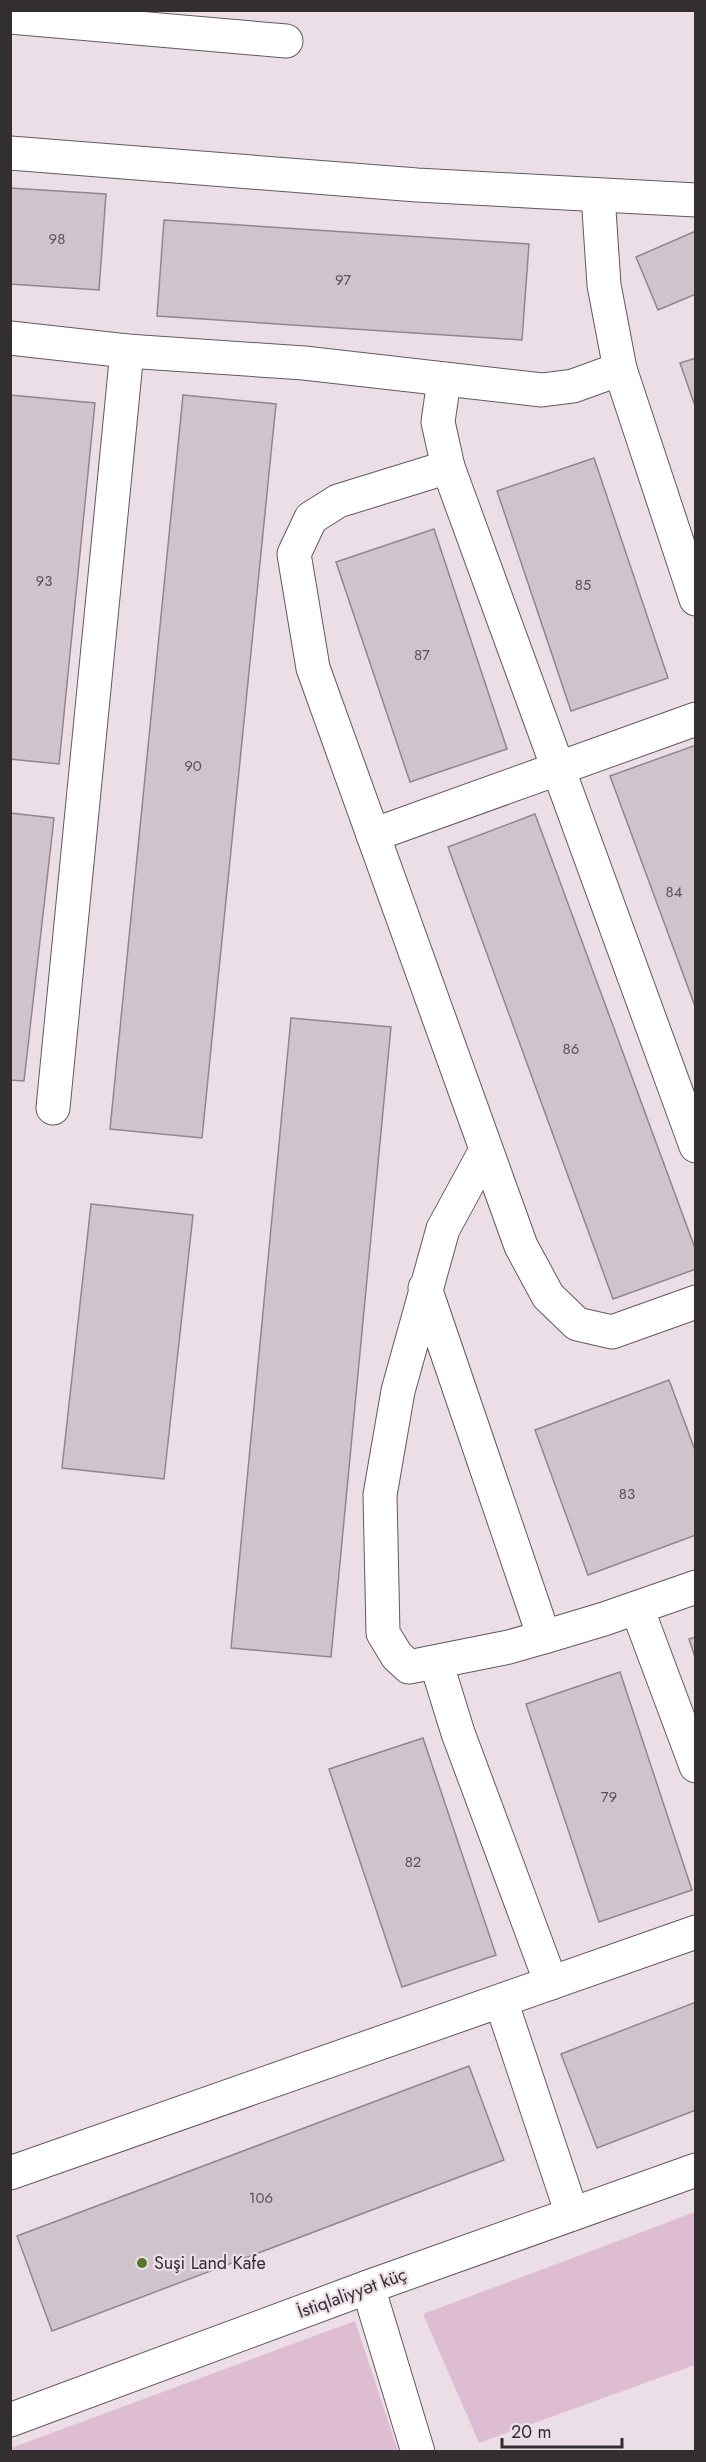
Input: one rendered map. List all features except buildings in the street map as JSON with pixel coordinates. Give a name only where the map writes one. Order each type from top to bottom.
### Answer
[{"type":"street","points":[[10,17],[286,41]]},
{"type":"street","points":[[10,153],[417,185],[696,200]]},
{"type":"street","points":[[598,195],[604,285],[621,369],[696,599]]},
{"type":"street","points":[[10,338],[127,351],[304,363],[542,390],[573,386],[621,369]]},
{"type":"street","points":[[53,1108],[127,351]]},
{"type":"street","points":[[444,380],[438,422],[448,467],[696,1146]]},
{"type":"street","points":[[448,467],[338,501],[310,518],[294,554],[313,668],[520,1246],[548,1296],[577,1324],[612,1332],[695,1305]]},
{"type":"street","points":[[373,835],[696,719]]},
{"type":"street","points":[[486,1150],[442,1229],[398,1391],[380,1495],[383,1633],[397,1656],[409,1666],[509,1647],[637,1608],[696,1587]]},
{"type":"street","points":[[425,1288],[544,1637]]},
{"type":"street","points":[[637,1608],[696,1766]]},
{"type":"street","points":[[436,1662],[458,1733],[551,1983]]},
{"type":"street","points":[[10,2173],[696,1932]]},
{"type":"street","points":[[501,2001],[572,2214]]},
{"type":"street","name":"İstiqlaliyyət küç","points":[[10,2420],[368,2287],[696,2170]]},
{"type":"street","points":[[368,2287],[418,2451]]},
{"type":"shaded area","points":[[695,2212],[695,2365],[479,2443],[423,2314]]},
{"type":"shaded area","points":[[355,2321],[398,2451],[11,2451],[11,2448]]},
{"type":"place","name":"Suşi Land Kafe","points":[[142,2263]]}]
